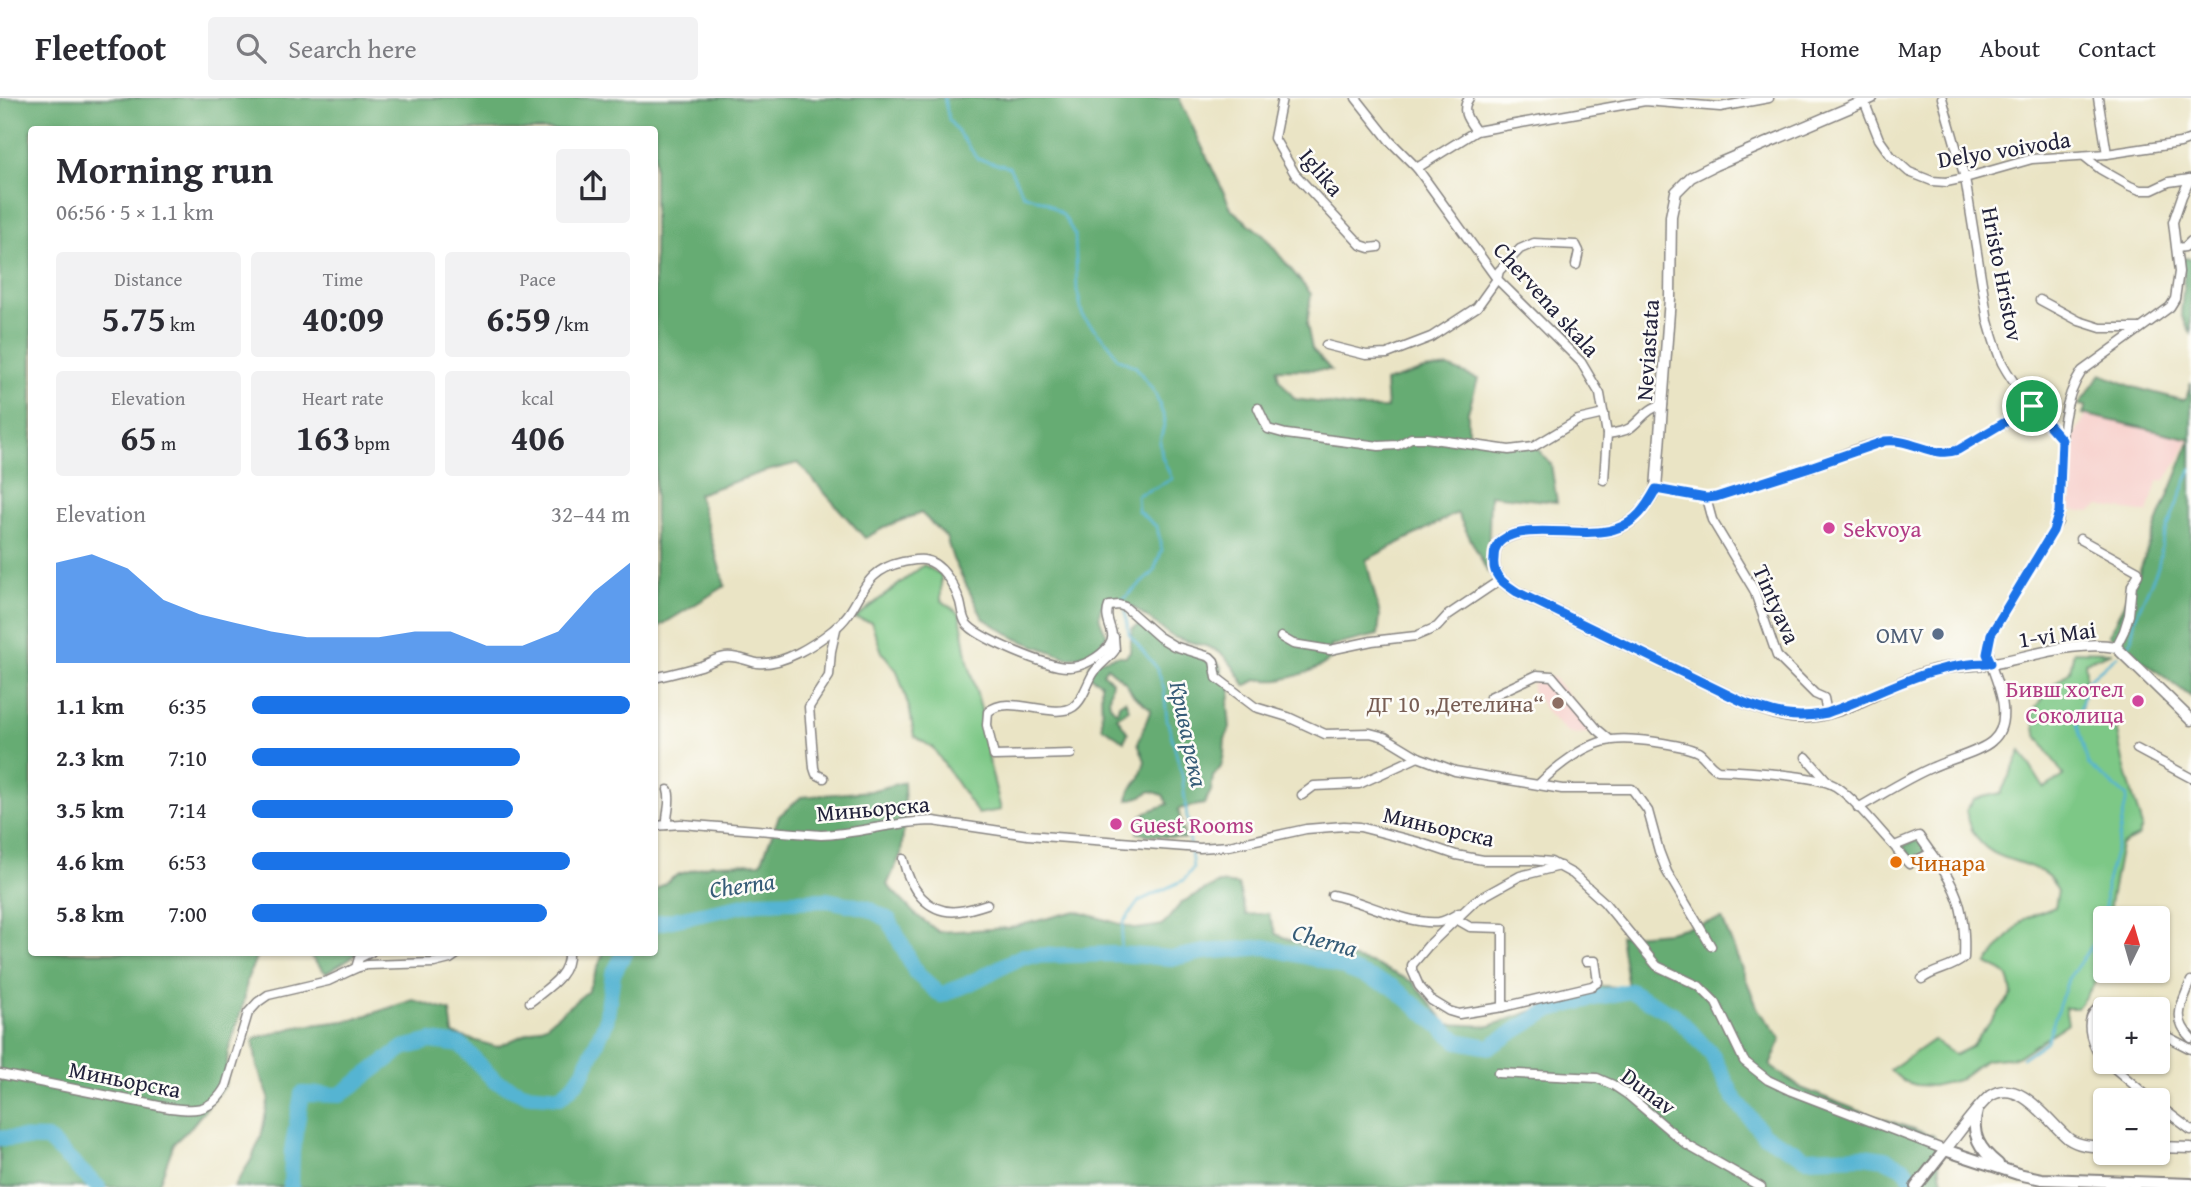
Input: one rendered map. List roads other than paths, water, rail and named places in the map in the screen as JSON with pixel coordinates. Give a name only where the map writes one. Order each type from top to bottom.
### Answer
[{"type":"main road","points":[[1977,1111],[1974,1128],[1980,1144],[1989,1157],[2006,1170]]},
{"type":"main road","points":[[1916,1187],[1945,1150],[2006,1170],[2061,1181],[2191,1184]]},
{"type":"street","name":"Iglika","points":[[1282,98],[1275,138],[1295,174],[1361,245],[1378,247]]},
{"type":"street","name":"Chervena skala","points":[[1356,98],[1390,141],[1417,168],[1497,279],[1581,362],[1600,394],[1604,414],[1607,433],[1604,480]]},
{"type":"street","points":[[1469,98],[1464,105],[1465,116],[1476,131]]},
{"type":"street","points":[[1417,168],[1476,131],[1645,101],[1720,107],[1769,98]]},
{"type":"street","name":"Hristo Hristov","points":[[1942,98],[1965,178],[1988,321],[2002,363],[2032,406],[2062,440]]},
{"type":"street","points":[[2098,98],[2107,154]]},
{"type":"street","name":"Delyo voivoda","points":[[1868,99],[1879,139],[1898,164],[1909,173],[1932,181],[1946,182],[1965,178],[2032,159],[2107,154],[2191,139]]},
{"type":"street","name":"Neviastata","points":[[1656,489],[1670,298],[1671,216],[1676,192],[1691,177],[1715,165],[1868,99]]},
{"type":"street","points":[[2084,156],[2140,190],[2152,190],[2169,181],[2190,179]]},
{"type":"street","points":[[1858,808],[1924,771],[1991,743],[2001,729],[2002,698],[1987,654],[1991,634],[2058,522],[2062,440],[2073,385],[2082,371],[2171,307],[2175,299],[2179,272],[2173,222],[2190,179]]},
{"type":"street","points":[[2177,248],[2185,247],[2191,241]]},
{"type":"street","points":[[1326,345],[1366,355],[1387,354],[1431,337],[1477,307],[1497,279],[1499,271],[1520,249],[1534,243],[1576,245],[1579,251],[1576,265]]},
{"type":"street","points":[[2040,300],[2079,321],[2101,328],[2140,328]]},
{"type":"street","points":[[1607,433],[1621,432],[1629,428],[1649,410],[1663,405]]},
{"type":"street","points":[[1281,637],[1293,644],[1329,650],[1416,636],[1437,626],[1448,615],[1500,580],[1493,565],[1496,547],[1502,539],[1515,534],[1537,531],[1594,533],[1615,529],[1631,522],[1645,509],[1656,489],[1706,498],[1885,441],[1898,439],[1939,453],[1948,453],[1958,450],[2032,406]]},
{"type":"street","points":[[1258,408],[1268,429],[1286,434],[1379,446],[1398,445],[1411,438],[1426,438],[1509,450],[1533,447],[1578,420],[1604,414]]},
{"type":"street","name":"Tintyava","points":[[1706,498],[1712,520],[1762,608],[1773,649],[1815,694],[1824,698],[1827,713]]},
{"type":"street","points":[[2081,539],[2138,571],[2132,585],[2129,615],[2119,650]]},
{"type":"street","points":[[658,677],[673,675],[724,657],[771,663],[802,649],[837,627],[869,580],[880,570],[899,563],[926,560],[941,570],[952,583],[968,625],[989,639],[1021,654],[1067,667],[1079,665],[1100,654],[1110,645],[1112,634]]},
{"type":"street","name":"1-vi Mai","points":[[1500,580],[1517,592],[1745,703],[1774,714],[1792,717],[1827,713],[1924,673],[2090,645],[2119,650],[2191,720]]},
{"type":"street","points":[[1070,754],[995,756],[987,725],[988,712],[994,708],[1010,706],[1062,710],[1073,707],[1094,673],[1115,650],[1116,642],[1106,616],[1109,606],[1119,605],[1174,646],[1210,657],[1214,661],[1217,678],[1255,707],[1288,717],[1325,734],[1370,733],[1385,737],[1418,757],[1455,771],[1577,790],[1632,789],[1648,811],[1667,872],[1711,946]]},
{"type":"street","points":[[824,778],[816,774],[814,768],[809,707],[829,676],[837,627]]},
{"type":"street","points":[[1490,697],[1537,675],[1552,676],[1597,729],[1610,740]]},
{"type":"street","points":[[1539,784],[1564,762],[1586,749],[1610,740],[1648,741],[1684,747],[1706,758],[1711,767],[1717,770],[1828,782],[1837,787],[1858,808],[1909,864],[1931,853]]},
{"type":"street","points":[[2137,749],[2191,778]]},
{"type":"street","points":[[1302,795],[1314,786],[1359,784],[1418,757]]},
{"type":"street","points":[[1806,757],[1828,782]]},
{"type":"street","points":[[667,825],[670,796],[668,790]]},
{"type":"street","name":"Миньорска","points":[[658,826],[821,835],[933,821],[1028,835],[1200,848],[1229,846],[1306,829],[1344,826],[1360,827],[1456,855],[1483,860],[1542,861],[1560,866],[1573,874],[1604,902],[1657,966],[1699,986],[1716,1003],[1744,1061],[1754,1070],[1789,1090],[1945,1150]]},
{"type":"street","points":[[1896,848],[1897,845],[1919,836],[1950,879],[1960,902],[1965,954],[1962,961],[1932,972],[1922,979]]},
{"type":"street","points":[[903,859],[907,876],[923,901],[929,905],[948,911],[960,911],[987,904]]},
{"type":"street","points":[[1560,866],[1520,876],[1490,891],[1456,919],[1412,965],[1412,970],[1419,986],[1431,1000],[1459,1014],[1503,1007],[1592,986],[1598,982],[1595,961],[1586,961]]},
{"type":"street","points":[[1332,895],[1386,913],[1433,922],[1465,911]]},
{"type":"street","points":[[1456,919],[1470,927],[1503,928],[1503,1007]]},
{"type":"street","points":[[356,968],[359,958],[363,956]]},
{"type":"street","name":"Миньорска","points":[[0,1073],[164,1107],[189,1111],[205,1107],[220,1096],[226,1086],[248,1013],[268,995],[328,981],[368,965],[434,963],[454,956]]},
{"type":"street","points":[[530,1002],[566,970],[568,956]]},
{"type":"street","points":[[2191,981],[2179,1014],[2180,1024],[2191,1038]]},
{"type":"street","points":[[2093,1012],[2090,1022],[2093,1044]]},
{"type":"street","points":[[2170,1038],[2191,1049]]},
{"type":"street","name":"Dunav","points":[[1498,1073],[1597,1078],[1628,1095],[1686,1145],[1761,1187]]},
{"type":"street","points":[[2120,1074],[2137,1088]]},
{"type":"street","points":[[1945,1150],[1991,1095],[1999,1092],[2012,1093],[2032,1104],[2069,1139],[2093,1145]]},
{"type":"street","points":[[2170,1114],[2191,1130]]},
{"type":"street","points":[[2170,1147],[2191,1148]]},
{"type":"waterway","name":"Крива река","points":[[944,98],[949,120],[978,159],[1009,167],[1023,194],[1046,202],[1063,215],[1075,235],[1077,290],[1083,317],[1109,344],[1117,358],[1136,367],[1155,393],[1165,420],[1160,442],[1162,457],[1172,479],[1137,495],[1138,511],[1157,527],[1162,550],[1153,573],[1122,600],[1124,605]]},
{"type":"waterway","points":[[2123,651],[2131,641],[2135,618],[2158,567],[2163,539],[2191,469]]},
{"type":"waterway","name":"Крива река","points":[[1116,954],[1120,949],[1124,922],[1139,901],[1184,880],[1193,868],[1182,775],[1167,720],[1164,689],[1157,668],[1129,634],[1125,611]]},
{"type":"waterway","points":[[2022,1058],[2047,1041],[2068,979],[2094,943],[2105,917],[2106,885],[2127,797],[2088,764],[2077,724],[2087,681],[2118,655]]},
{"type":"waterway","name":"Cherna","points":[[658,923],[758,902],[827,900],[867,908],[889,920],[916,973],[941,995],[1023,956],[1116,954],[1173,958],[1204,952],[1265,947],[1326,961],[1393,987],[1458,1041],[1489,1047],[1551,1009],[1630,991],[1673,1014],[1693,1034],[1712,1055],[1734,1098],[1763,1134],[1806,1158],[1863,1156],[1885,1159],[1904,1168],[1920,1187]]},
{"type":"waterway","name":"Cherna","points":[[291,1187],[292,1151],[302,1094],[340,1095],[403,1048],[431,1041],[461,1045],[495,1081],[525,1094],[560,1097],[576,1083],[584,1071],[606,1022],[613,974],[623,956]]},
{"type":"waterway","name":"Cherna","points":[[0,1138],[47,1139],[98,1187]]},
{"type":"place","name":"Sekvoya","points":[[1829,528]]},
{"type":"place","name":"OMV","points":[[1938,634]]},
{"type":"place","name":"Бивш хотел Соколица","points":[[2138,701]]},
{"type":"place","name":"ДГ 10 „Детелина“","points":[[1558,703]]},
{"type":"place","name":"Guest Rooms","points":[[1116,824]]},
{"type":"place","name":"Чинара","points":[[1896,862]]}]
